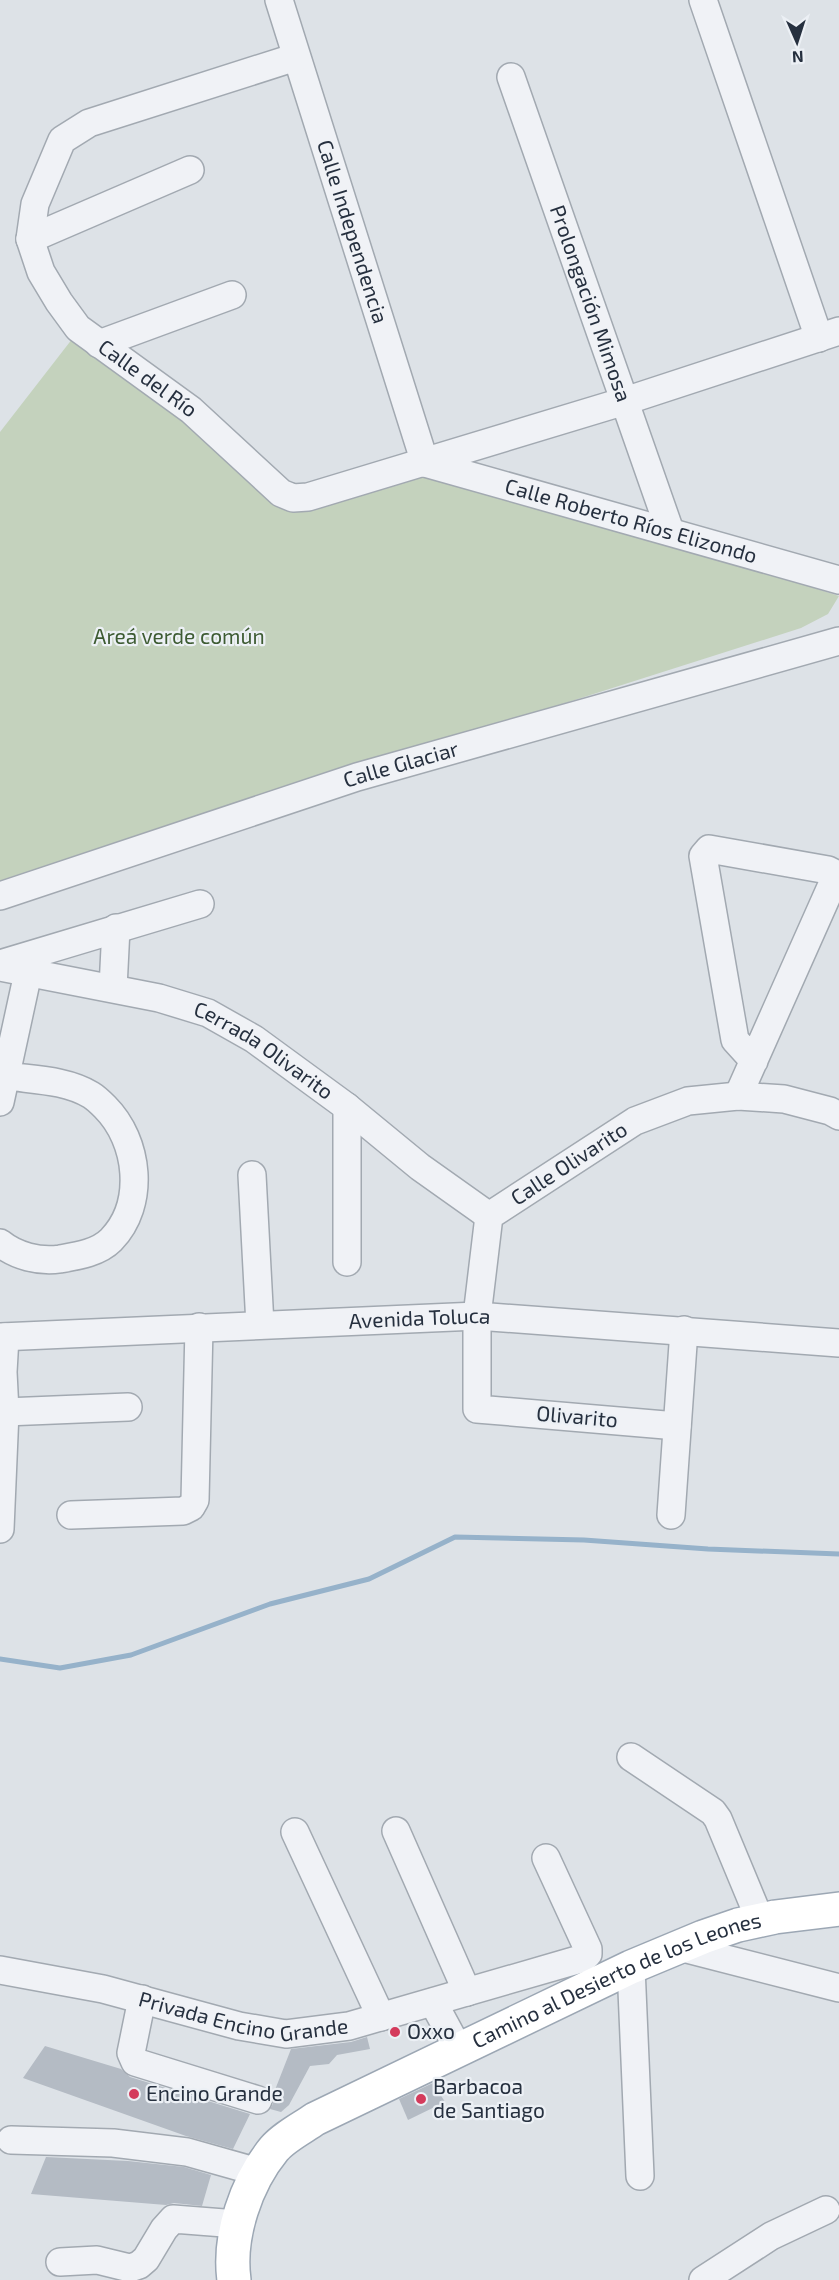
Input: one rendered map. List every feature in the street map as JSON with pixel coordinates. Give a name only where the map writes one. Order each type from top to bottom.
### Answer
[{"type":"main road","name":"Camino al Desierto de los Leones","points":[[234,2280],[232,2268],[237,2224],[258,2172],[276,2147],[315,2119],[631,1967],[679,1947],[738,1925],[839,1909]]},
{"type":"street","name":"Calle Independencia","points":[[279,0],[425,464]]},
{"type":"street","points":[[425,464],[829,334],[703,0]]},
{"type":"street","name":"Calle del Río","points":[[296,57],[89,123],[62,140],[35,204],[30,239],[41,272],[78,328],[191,410],[281,493],[293,498],[308,497],[425,464]]},
{"type":"street","name":"Prolongación Mimosa","points":[[511,77],[669,531]]},
{"type":"street","points":[[30,239],[190,170]]},
{"type":"street","points":[[99,344],[232,294]]},
{"type":"street","name":"Calle Roberto Ríos Elizondo","points":[[425,464],[839,580]]},
{"type":"street","name":"Calle Glaciar","points":[[807,649],[839,631]]},
{"type":"street","name":"Calle Glaciar","points":[[0,896],[357,777],[839,641]]},
{"type":"street","points":[[738,1096],[754,1061],[834,878],[834,873],[828,870],[709,849],[703,856],[735,1040],[754,1061]]},
{"type":"street","points":[[0,966],[116,928],[200,904]]},
{"type":"street","points":[[113,988],[116,928]]},
{"type":"street","name":"Cerrada Olivarito","points":[[0,966],[159,998],[208,1013],[254,1039],[348,1107],[420,1167],[489,1216]]},
{"type":"street","points":[[0,1102],[28,973]]},
{"type":"street","points":[[0,1243],[23,1257],[53,1260],[82,1255],[110,1241],[128,1215],[134,1186],[130,1146],[117,1119],[93,1095],[64,1084],[7,1076]]},
{"type":"street","name":"Calle Olivarito","points":[[477,1409],[477,1316],[489,1216],[635,1121],[688,1101],[738,1096],[784,1099],[830,1111],[839,1116]]},
{"type":"street","points":[[346,1262],[348,1107]]},
{"type":"street","points":[[252,1175],[260,1325]]},
{"type":"street","name":"Avenida Toluca","points":[[2,1337],[477,1316],[839,1343]]},
{"type":"street","points":[[71,1515],[183,1511],[191,1507],[195,1500],[199,1327]]},
{"type":"street","points":[[671,1515],[684,1330]]},
{"type":"street","points":[[0,1529],[5,1412],[2,1337]]},
{"type":"street","points":[[5,1412],[128,1407]]},
{"type":"street","name":"Olivarito","points":[[477,1409],[677,1426]]},
{"type":"street","points":[[631,1756],[713,1812],[760,1920]]},
{"type":"street","points":[[396,1831],[466,1992]]},
{"type":"street","points":[[295,1832],[381,2017]]},
{"type":"street","name":"Privada Encino Grande","points":[[0,1970],[103,1989],[239,2026],[286,2034],[349,2026],[584,1958],[588,1954],[588,1949],[546,1858]]},
{"type":"street","points":[[679,1947],[839,1988]]},
{"type":"street","points":[[631,1967],[640,2176]]},
{"type":"street","points":[[142,2000],[131,2054],[135,2062],[258,2100]]},
{"type":"street","points":[[432,2002],[459,2050]]},
{"type":"street","points":[[11,2140],[113,2143],[187,2152],[258,2172]]},
{"type":"street","points":[[703,2280],[771,2236],[826,2210]]},
{"type":"street","points":[[60,2262],[97,2260],[130,2268],[146,2259],[164,2229],[173,2220],[237,2224]]},
{"type":"green space","name":"Areá verde común","points":[[76,334],[293,498],[425,463],[839,596],[828,614],[801,628],[0,883],[0,432]]},
{"type":"building","points":[[367,2037],[370,2049],[337,2055],[329,2064],[310,2066],[289,2105],[281,2112],[270,2109],[291,2049],[351,2042]]},
{"type":"building","name":"Encino Grande","points":[[45,2046],[121,2069],[130,2077],[250,2114],[233,2149],[186,2136],[23,2078]]},
{"type":"building","name":"Barbacoa de Santiago","points":[[433,2083],[445,2102],[408,2120],[399,2099]]},
{"type":"building","points":[[46,2157],[128,2161],[184,2167],[211,2175],[202,2206],[31,2194]]},
{"type":"waterway","points":[[0,1659],[60,1668],[131,1655],[270,1604],[369,1579],[455,1537],[584,1540],[708,1549],[839,1554]]},
{"type":"place","name":"Oxxo","points":[[395,2032]]},
{"type":"place","name":"Encino Grande","points":[[134,2094]]},
{"type":"place","name":"Barbacoa de Santiago","points":[[421,2099]]}]
